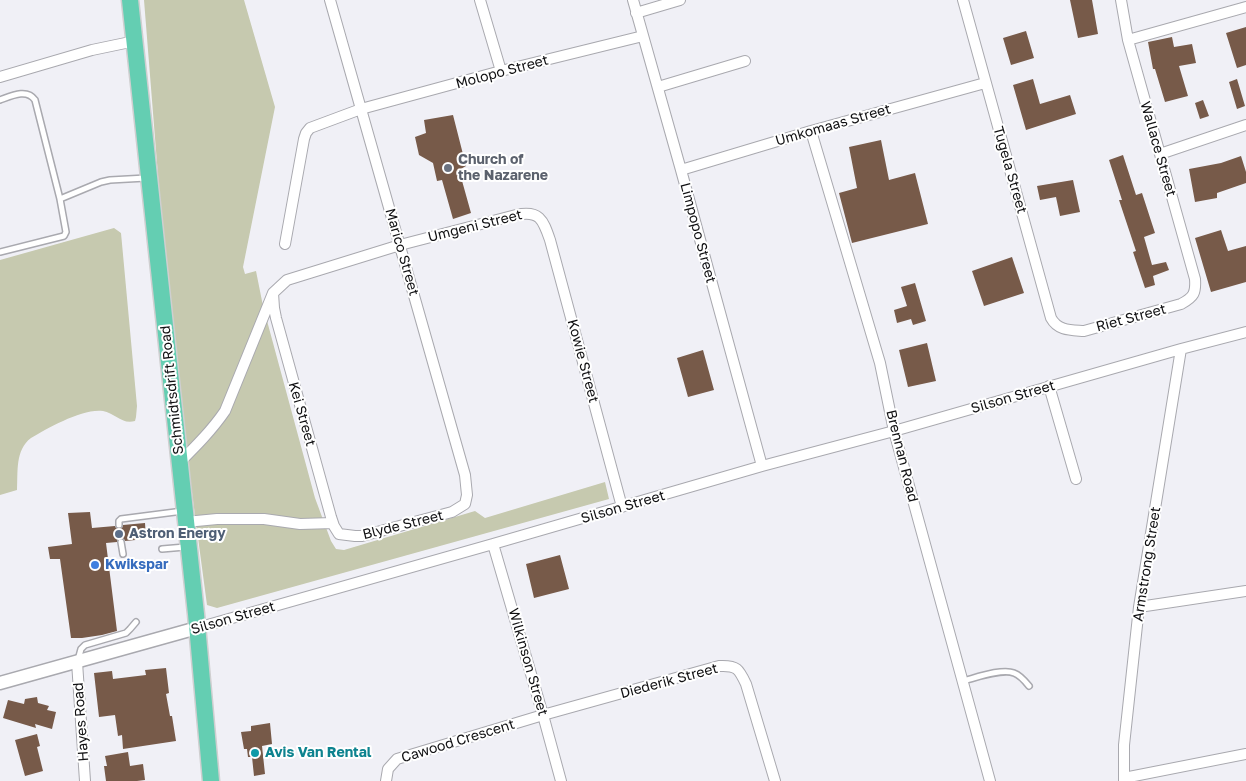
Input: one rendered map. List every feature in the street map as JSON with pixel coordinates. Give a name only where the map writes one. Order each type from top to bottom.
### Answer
[{"type":"highway","name":"Schmidtsdrift Road","points":[[130,0],[180,462],[210,781]]},
{"type":"street","name":"Marico Street","points":[[330,0],[465,475],[467,495],[465,504]]},
{"type":"street","points":[[480,0],[501,71]]},
{"type":"street","name":"Limpopo Street","points":[[633,0],[762,466]]},
{"type":"street","points":[[636,13],[680,0]]},
{"type":"street","name":"Tugela Street","points":[[963,0],[1051,318],[1058,327],[1068,330]]},
{"type":"street","name":"Wallace Street","points":[[1121,0],[1128,40],[1195,279],[1192,297]]},
{"type":"street","points":[[1128,40],[1246,7]]},
{"type":"street","name":"Molopo Street","points":[[285,244],[304,138],[310,128],[361,109],[501,71],[643,36]]},
{"type":"street","points":[[0,77],[92,50],[135,41]]},
{"type":"street","points":[[658,87],[745,61]]},
{"type":"street","name":"Umkomaas Street","points":[[681,170],[985,82]]},
{"type":"street","points":[[1160,154],[1246,125]]},
{"type":"street","name":"Brennan Road","points":[[811,131],[880,363],[894,431],[990,781]]},
{"type":"street","name":"Umgeni Street","points":[[273,293],[287,280],[400,245],[525,213],[538,217]]},
{"type":"street","name":"Kowie Street","points":[[538,217],[545,224],[550,240],[622,507]]},
{"type":"street","points":[[180,462],[202,440],[225,412],[273,293]]},
{"type":"street","name":"Kei Street","points":[[273,293],[276,318],[333,523],[340,534]]},
{"type":"street","name":"Riet Street","points":[[1068,330],[1084,331],[1181,304],[1192,297]]},
{"type":"street","name":"Silson Street","points":[[0,684],[762,466],[1246,332]]},
{"type":"street","name":"Armstrong Street","points":[[1124,779],[1124,745],[1139,608],[1182,349]]},
{"type":"street","points":[[1050,386],[1076,479]]},
{"type":"street","name":"Blyde Street","points":[[340,534],[362,536],[452,512],[465,504]]},
{"type":"street","points":[[185,516],[217,519],[264,519],[300,524],[333,523]]},
{"type":"street","name":"Wilkinson Street","points":[[493,544],[544,715],[561,781]]},
{"type":"street","points":[[1139,608],[1246,591]]},
{"type":"street","name":"Hayes Road","points":[[77,662],[85,781]]},
{"type":"street","name":"Diederik Street","points":[[544,715],[720,666],[730,665],[739,670],[746,684],[775,781]]},
{"type":"street","name":"Cawood Crescent","points":[[386,781],[388,769],[397,759],[544,715]]},
{"type":"street","points":[[1124,779],[1246,754]]},
{"type":"lane","points":[[0,100],[22,94],[33,96],[60,199],[66,232],[64,236],[0,252]]},
{"type":"lane","points":[[60,199],[101,182],[149,177]]},
{"type":"lane","points":[[119,525],[120,519],[185,516]]},
{"type":"lane","points":[[121,542],[123,554]]},
{"type":"lane","points":[[162,549],[188,547]]},
{"type":"lane","points":[[77,662],[83,647],[126,633],[136,622]]},
{"type":"lane","points":[[963,681],[1010,672],[1016,673],[1029,686]]},
{"type":"green space","points":[[144,0],[244,0],[275,107],[243,267],[245,274],[256,271],[263,306],[315,498],[331,541],[336,549],[344,550],[475,511],[485,518],[605,482],[609,499],[217,608],[207,605],[190,478],[159,188]]},
{"type":"green space","points":[[114,228],[121,233],[137,406],[135,421],[122,420],[107,412],[95,411],[76,416],[47,429],[31,438],[22,449],[18,462],[17,490],[0,495],[0,260]]},
{"type":"building","points":[[1070,0],[1092,0],[1098,34],[1078,38]]},
{"type":"building","points":[[1246,27],[1246,65],[1237,68],[1226,33]]},
{"type":"building","points":[[1026,31],[1034,58],[1011,65],[1003,38]]},
{"type":"building","points":[[1172,37],[1174,47],[1192,44],[1196,63],[1179,66],[1188,96],[1165,102],[1155,69],[1153,69],[1148,42]]},
{"type":"building","points":[[1033,79],[1040,104],[1070,95],[1076,114],[1026,130],[1013,85]]},
{"type":"building","points":[[1237,79],[1245,106],[1237,109],[1229,82]]},
{"type":"building","points":[[1203,100],[1209,116],[1200,119],[1195,103]]},
{"type":"building","name":"Church of the Nazarene","points":[[453,115],[466,166],[459,170],[471,213],[453,219],[442,180],[437,181],[433,163],[419,155],[415,137],[426,133],[424,120]]},
{"type":"building","points":[[881,140],[889,180],[915,173],[928,224],[852,243],[839,193],[857,188],[849,147]]},
{"type":"building","points":[[1123,155],[1136,195],[1142,193],[1155,233],[1144,237],[1152,265],[1166,262],[1169,270],[1153,276],[1155,285],[1145,288],[1133,252],[1136,251],[1119,200],[1122,200],[1109,160]]},
{"type":"building","points":[[1241,156],[1246,172],[1246,183],[1217,193],[1217,198],[1195,202],[1189,169],[1221,163]]},
{"type":"building","points":[[1073,180],[1080,212],[1060,216],[1056,197],[1040,200],[1037,186]]},
{"type":"building","points":[[1221,230],[1228,251],[1246,246],[1246,282],[1211,292],[1195,238]]},
{"type":"building","points":[[1012,257],[1024,293],[984,306],[972,271]]},
{"type":"building","points":[[915,283],[926,321],[913,325],[911,319],[897,323],[894,310],[907,306],[901,287]]},
{"type":"building","points":[[927,343],[936,381],[908,387],[899,350]]},
{"type":"building","points":[[703,350],[714,390],[688,397],[677,358]]},
{"type":"building","points":[[90,512],[92,528],[115,526],[119,529],[123,525],[145,523],[146,539],[125,541],[121,538],[117,542],[106,543],[117,631],[102,635],[71,638],[60,559],[50,559],[48,547],[72,544],[68,513]]},
{"type":"building","points":[[560,555],[569,589],[534,598],[526,564]]},
{"type":"building","points":[[166,668],[169,693],[166,694],[176,741],[123,749],[122,735],[118,736],[115,715],[99,717],[94,673],[112,671],[113,679],[146,675],[145,670]]},
{"type":"building","points":[[37,697],[38,703],[49,706],[47,710],[56,712],[52,729],[35,724],[36,728],[3,718],[8,700],[24,704],[25,699]]},
{"type":"building","name":"Avis Van Rental","points":[[270,723],[272,744],[262,746],[265,774],[254,776],[252,757],[248,757],[247,749],[244,749],[241,732],[251,731],[251,726]]},
{"type":"building","points":[[37,734],[40,746],[37,747],[43,771],[25,776],[15,740]]},
{"type":"building","points":[[128,752],[130,766],[143,764],[145,780],[106,781],[104,766],[107,766],[105,756]]},
{"type":"place","name":"Church of the Nazarene","points":[[448,168]]},
{"type":"place","name":"Astron Energy","points":[[119,534]]},
{"type":"place","name":"Kwikspar","points":[[95,565]]},
{"type":"place","name":"Avis Van Rental","points":[[255,753]]}]
